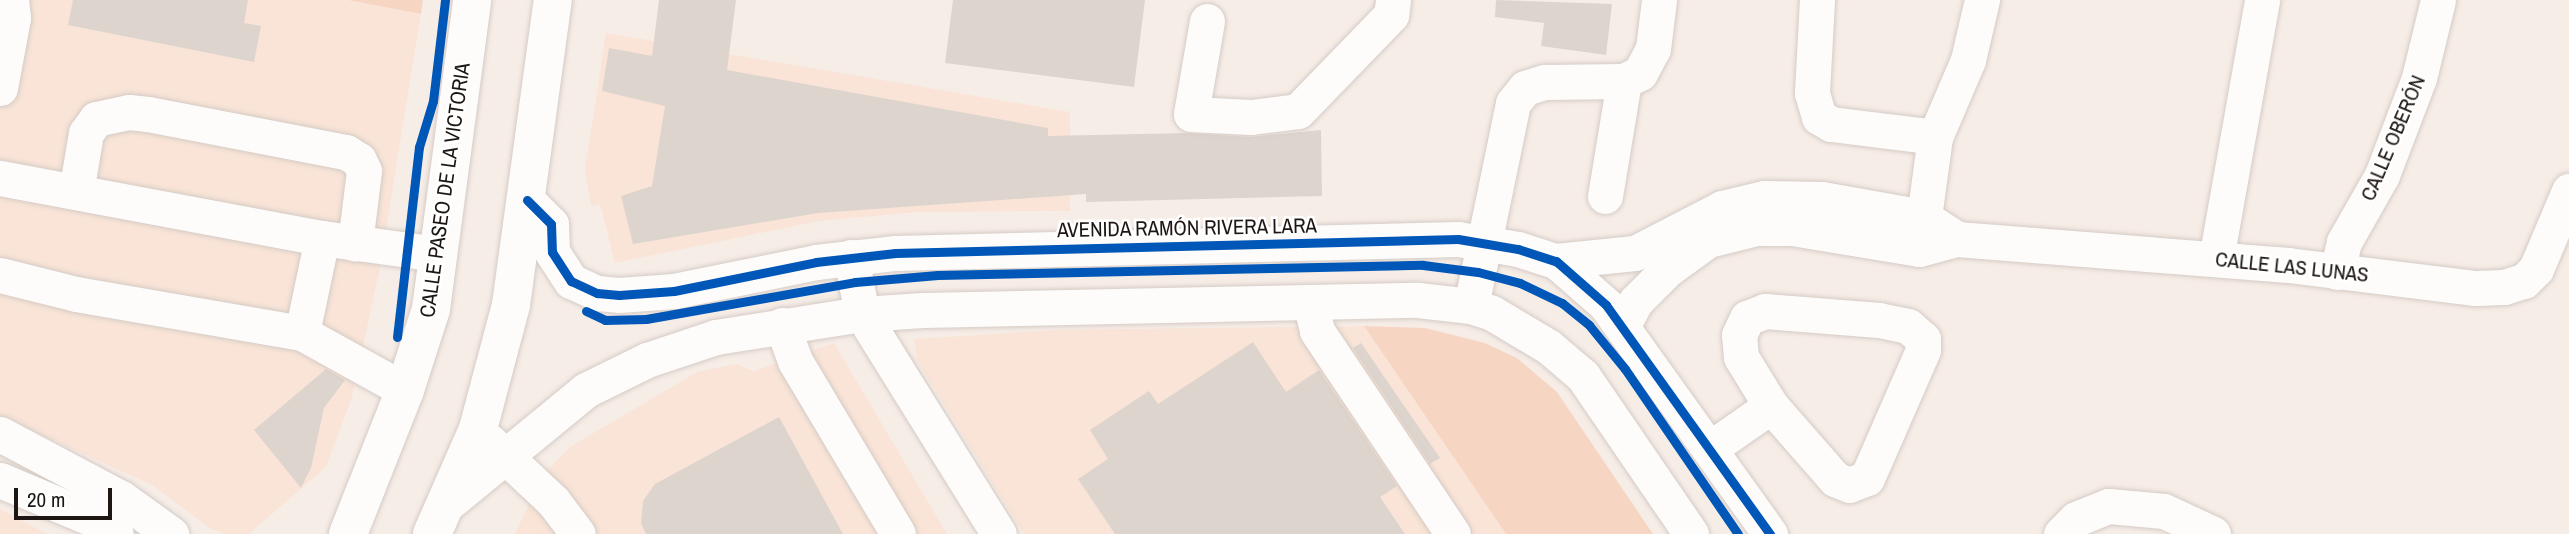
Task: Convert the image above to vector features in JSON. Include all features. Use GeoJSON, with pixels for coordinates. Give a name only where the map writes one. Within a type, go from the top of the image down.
{"type":"FeatureCollection","features":[{"type":"Feature","properties":{"kind":"main road","name":"CALLE PASEO DE LA VICTORIA"},"geometry":{"type":"LineString","coordinates":[[348,534],[405,390],[431,309],[472,0]]}},
{"type":"Feature","properties":{"kind":"main road"},"geometry":{"type":"LineString","coordinates":[[439,519],[491,443],[553,0]]}},
{"type":"Feature","properties":{"kind":"street"},"geometry":{"type":"LineString","coordinates":[[0,88],[13,18],[11,0]]}},
{"type":"Feature","properties":{"kind":"street"},"geometry":{"type":"LineString","coordinates":[[1207,22],[1191,114],[1251,117],[1286,113],[1298,111],[1391,15],[1393,0]]}},
{"type":"Feature","properties":{"kind":"street"},"geometry":{"type":"LineString","coordinates":[[1471,306],[1513,103],[1525,88],[1545,82],[1624,81],[1640,73],[1653,49],[1659,0]]}},
{"type":"Feature","properties":{"kind":"street"},"geometry":{"type":"LineString","coordinates":[[1817,0],[1812,93],[1819,117],[1831,124],[1935,137]]}},
{"type":"Feature","properties":{"kind":"street"},"geometry":{"type":"LineString","coordinates":[[1921,233],[1935,137],[1968,60],[1982,0]]}},
{"type":"Feature","properties":{"kind":"street"},"geometry":{"type":"LineString","coordinates":[[2216,259],[2262,0]]}},
{"type":"Feature","properties":{"kind":"street","name":"CALLE OBERÓN"},"geometry":{"type":"LineString","coordinates":[[2337,272],[2344,242],[2382,175],[2414,90],[2431,43],[2438,0]]}},
{"type":"Feature","properties":{"kind":"street"},"geometry":{"type":"LineString","coordinates":[[1605,196],[1624,81]]}},
{"type":"Feature","properties":{"kind":"street"},"geometry":{"type":"LineString","coordinates":[[76,192],[86,132],[96,120],[129,112],[346,152],[359,160],[364,171],[302,333]]}},
{"type":"Feature","properties":{"kind":"street"},"geometry":{"type":"LineString","coordinates":[[0,178],[339,241],[438,254]]}},
{"type":"Feature","properties":{"kind":"street","name":"CALLE LAS LUNAS"},"geometry":{"type":"LineString","coordinates":[[1623,325],[1651,283],[1708,240],[1728,232],[1792,228],[1921,233],[1957,239],[2216,259],[2476,288],[2524,281],[2545,253],[2569,191]]}},
{"type":"Feature","properties":{"kind":"street","name":"CALLE LAS LUNAS"},"geometry":{"type":"LineString","coordinates":[[1556,261],[1635,253],[1722,208],[1764,198],[1822,199],[1921,233]]}},
{"type":"Feature","properties":{"kind":"street","name":"AVENIDA RAMÓN RIVERA LARA"},"geometry":{"type":"LineString","coordinates":[[527,200],[551,224],[552,252],[559,268],[571,281],[597,293],[674,291],[851,257],[1485,242],[1556,261],[1586,284],[1623,325],[1712,447],[1770,534]]}},
{"type":"Feature","properties":{"kind":"street"},"geometry":{"type":"LineString","coordinates":[[851,257],[862,314],[999,534]]}},
{"type":"Feature","properties":{"kind":"street"},"geometry":{"type":"LineString","coordinates":[[0,275],[76,294],[302,333],[405,390]]}},
{"type":"Feature","properties":{"kind":"street"},"geometry":{"type":"LineString","coordinates":[[578,534],[553,501],[491,443],[586,390],[647,360],[716,337],[862,314],[1418,300],[1471,306],[1515,324],[1583,376],[1691,534]]}},
{"type":"Feature","properties":{"kind":"street"},"geometry":{"type":"LineString","coordinates":[[1310,302],[1317,331],[1453,534]]}},
{"type":"Feature","properties":{"kind":"street"},"geometry":{"type":"LineString","coordinates":[[1765,311],[1879,320],[1908,326],[1923,339],[1923,350],[1867,478],[1849,485],[1835,479],[1771,406],[1741,357],[1739,335],[1747,318],[1765,311]]}},
{"type":"Feature","properties":{"kind":"street"},"geometry":{"type":"LineString","coordinates":[[782,325],[795,361],[898,534]]}},
{"type":"Feature","properties":{"kind":"street"},"geometry":{"type":"LineString","coordinates":[[1712,447],[1771,406]]}},
{"type":"Feature","properties":{"kind":"street"},"geometry":{"type":"LineString","coordinates":[[0,434],[121,498],[171,534]]}},
{"type":"Feature","properties":{"kind":"street"},"geometry":{"type":"LineString","coordinates":[[0,480],[93,519],[116,534]]}},
{"type":"Feature","properties":{"kind":"street"},"geometry":{"type":"LineString","coordinates":[[2061,534],[2076,519],[2109,506],[2164,512],[2213,534]]}},
{"type":"Feature","properties":{"kind":"shaded area"},"geometry":{"type":"Polygon","coordinates":[[[0,0],[348,0],[421,14],[379,272],[352,397],[326,467],[249,534],[224,534],[210,528],[152,485],[0,416],[0,0]]]}},
{"type":"Feature","properties":{"kind":"shaded area"},"geometry":{"type":"Polygon","coordinates":[[[348,0],[423,0],[421,14],[348,0]]]}},
{"type":"Feature","properties":{"kind":"shaded area"},"geometry":{"type":"Polygon","coordinates":[[[606,33],[1070,112],[1070,211],[917,212],[819,221],[615,263],[600,204],[591,206],[585,170],[606,33]]]}},
{"type":"Feature","properties":{"kind":"shaded area"},"geometry":{"type":"Polygon","coordinates":[[[1364,326],[1506,534],[1024,534],[917,360],[914,339],[1056,330],[1364,326]]]}},
{"type":"Feature","properties":{"kind":"shaded area"},"geometry":{"type":"Polygon","coordinates":[[[1364,326],[1425,328],[1485,343],[1517,358],[1557,392],[1653,534],[1506,534],[1364,326]]]}},
{"type":"Feature","properties":{"kind":"shaded area"},"geometry":{"type":"Polygon","coordinates":[[[834,343],[947,534],[515,534],[542,476],[570,447],[697,372],[736,364],[754,371],[834,343]]]}},
{"type":"Feature","properties":{"kind":"shaded area"},"geometry":{"type":"Polygon","coordinates":[[[0,509],[47,534],[0,534],[0,509]]]}},
{"type":"Feature","properties":{"kind":"building"},"geometry":{"type":"Polygon","coordinates":[[[73,0],[248,0],[244,23],[261,26],[254,62],[68,25],[73,0]]]}},
{"type":"Feature","properties":{"kind":"building"},"geometry":{"type":"Polygon","coordinates":[[[659,0],[736,0],[727,70],[1048,128],[1048,136],[1186,133],[1250,137],[1321,130],[1322,196],[1086,202],[1086,194],[818,213],[633,244],[621,196],[652,186],[665,106],[602,91],[609,48],[652,56],[659,0]]]}},
{"type":"Feature","properties":{"kind":"building"},"geometry":{"type":"Polygon","coordinates":[[[953,0],[1145,0],[1134,87],[945,63],[953,0]]]}},
{"type":"Feature","properties":{"kind":"building"},"geometry":{"type":"Polygon","coordinates":[[[1496,0],[1612,4],[1606,55],[1541,46],[1544,23],[1495,17],[1496,0]]]}},
{"type":"Feature","properties":{"kind":"building"},"geometry":{"type":"Polygon","coordinates":[[[1253,342],[1286,392],[1319,370],[1397,486],[1380,497],[1405,534],[1115,534],[1078,479],[1108,459],[1090,430],[1149,391],[1158,404],[1253,342]]]}},
{"type":"Feature","properties":{"kind":"building"},"geometry":{"type":"Polygon","coordinates":[[[1361,343],[1440,458],[1430,464],[1353,348],[1361,343]]]}},
{"type":"Feature","properties":{"kind":"building"},"geometry":{"type":"Polygon","coordinates":[[[326,369],[345,380],[324,408],[311,468],[301,488],[254,430],[326,369]]]}},
{"type":"Feature","properties":{"kind":"building"},"geometry":{"type":"Polygon","coordinates":[[[779,417],[843,534],[646,534],[641,523],[643,501],[655,484],[779,417]]]}},
{"type":"Feature","properties":{"kind":"cycle path"},"geometry":{"type":"LineString","coordinates":[[397,337],[419,147],[433,101],[445,0]]}},
{"type":"Feature","properties":{"kind":"cycle path"},"geometry":{"type":"LineString","coordinates":[[527,200],[551,224],[552,252],[571,281],[597,293],[619,295],[674,291],[816,262],[895,253],[1458,239],[1518,249],[1556,261],[1606,305],[1770,534]]}},
{"type":"Feature","properties":{"kind":"cycle path"},"geometry":{"type":"LineString","coordinates":[[586,311],[605,320],[646,319],[855,282],[938,275],[1423,265],[1478,272],[1520,283],[1562,303],[1589,325],[1625,369],[1738,534]]}}]}
